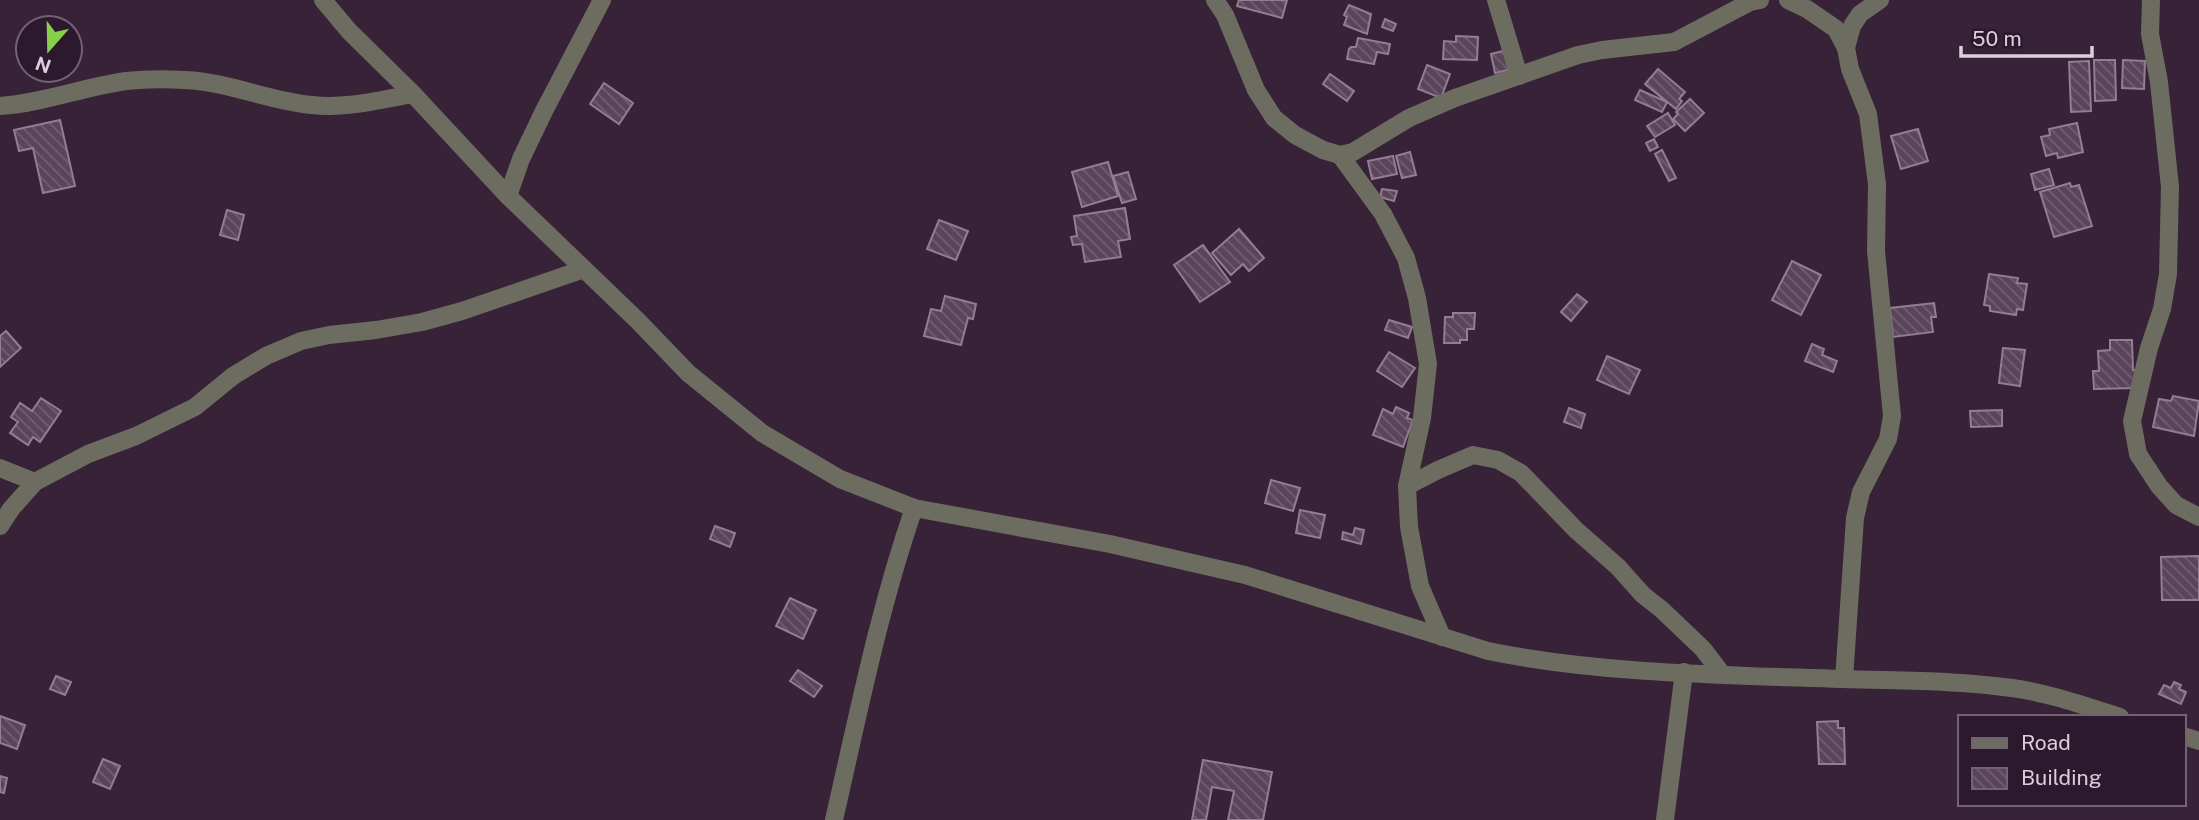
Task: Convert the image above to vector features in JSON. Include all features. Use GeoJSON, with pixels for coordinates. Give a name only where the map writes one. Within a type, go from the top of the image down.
{"type":"FeatureCollection","features":[{"type":"Feature","properties":{"kind":"street"},"geometry":{"type":"LineString","coordinates":[[323,0],[356,39],[413,94],[508,196],[688,373],[762,433],[840,479],[914,508],[1110,544],[1245,575],[1488,651],[1564,664],[1684,672],[1942,680],[2015,688],[2114,715]]}},
{"type":"Feature","properties":{"kind":"street"},"geometry":{"type":"LineString","coordinates":[[508,196],[521,159],[544,111],[602,0]]}},
{"type":"Feature","properties":{"kind":"street"},"geometry":{"type":"LineString","coordinates":[[1215,0],[1225,15],[1256,90],[1274,118],[1295,135],[1340,155],[1353,152],[1409,118],[1455,98],[1590,52],[1674,42],[1750,2],[1760,0]]}},
{"type":"Feature","properties":{"kind":"street"},"geometry":{"type":"LineString","coordinates":[[1496,0],[1519,76]]}},
{"type":"Feature","properties":{"kind":"street"},"geometry":{"type":"LineString","coordinates":[[1788,0],[1805,5],[1836,29],[1846,48]]}},
{"type":"Feature","properties":{"kind":"street"},"geometry":{"type":"LineString","coordinates":[[1844,679],[1855,519],[1861,492],[1888,439],[1892,416],[1876,251],[1877,184],[1868,114],[1850,69],[1846,48],[1847,36],[1860,14],[1880,0]]}},
{"type":"Feature","properties":{"kind":"street"},"geometry":{"type":"LineString","coordinates":[[2151,0],[2150,34],[2159,82],[2170,187],[2168,274],[2162,309],[2149,348],[2132,421],[2138,454],[2159,486],[2176,505],[2199,517]]}},
{"type":"Feature","properties":{"kind":"street"},"geometry":{"type":"LineString","coordinates":[[0,106],[23,104],[127,81],[186,80],[314,106],[353,104],[413,94]]}},
{"type":"Feature","properties":{"kind":"street"},"geometry":{"type":"LineString","coordinates":[[1340,155],[1383,214],[1406,258],[1417,298],[1428,364],[1422,418],[1408,486],[1409,527],[1420,586],[1442,637]]}},
{"type":"Feature","properties":{"kind":"street"},"geometry":{"type":"LineString","coordinates":[[0,526],[35,482],[88,454],[136,436],[195,407],[233,376],[266,356],[301,341],[422,322],[584,269]]}},
{"type":"Feature","properties":{"kind":"street"},"geometry":{"type":"LineString","coordinates":[[1408,486],[1473,455],[1498,460],[1521,473],[1576,530],[1618,567],[1643,595],[1703,649],[1722,674]]}},
{"type":"Feature","properties":{"kind":"street"},"geometry":{"type":"LineString","coordinates":[[0,468],[35,482]]}},
{"type":"Feature","properties":{"kind":"street"},"geometry":{"type":"LineString","coordinates":[[834,820],[886,600],[914,508]]}},
{"type":"Feature","properties":{"kind":"street"},"geometry":{"type":"LineString","coordinates":[[1665,820],[1684,672]]}},
{"type":"Feature","properties":{"kind":"building"},"geometry":{"type":"Polygon","coordinates":[[[1239,0],[1287,0],[1282,18],[1237,6],[1239,0]]]}},
{"type":"Feature","properties":{"kind":"building"},"geometry":{"type":"Polygon","coordinates":[[[1349,5],[1371,14],[1367,34],[1344,25],[1347,17],[1344,15],[1349,5]]]}},
{"type":"Feature","properties":{"kind":"building"},"geometry":{"type":"Polygon","coordinates":[[[1385,19],[1396,24],[1393,31],[1382,27],[1385,19]]]}},
{"type":"Feature","properties":{"kind":"building"},"geometry":{"type":"Polygon","coordinates":[[[1456,36],[1478,37],[1477,60],[1443,59],[1444,41],[1456,42],[1456,36]]]}},
{"type":"Feature","properties":{"kind":"building"},"geometry":{"type":"Polygon","coordinates":[[[1358,38],[1390,44],[1388,54],[1377,52],[1374,64],[1347,59],[1349,49],[1356,47],[1358,38]]]}},
{"type":"Feature","properties":{"kind":"building"},"geometry":{"type":"Polygon","coordinates":[[[1507,50],[1512,69],[1495,73],[1491,54],[1507,50]]]}},
{"type":"Feature","properties":{"kind":"building"},"geometry":{"type":"Polygon","coordinates":[[[2094,60],[2115,60],[2116,100],[2095,101],[2094,60]]]}},
{"type":"Feature","properties":{"kind":"building"},"geometry":{"type":"Polygon","coordinates":[[[2123,60],[2145,61],[2144,89],[2122,88],[2123,60]]]}},
{"type":"Feature","properties":{"kind":"building"},"geometry":{"type":"Polygon","coordinates":[[[2089,61],[2091,111],[2071,112],[2069,62],[2089,61]]]}},
{"type":"Feature","properties":{"kind":"building"},"geometry":{"type":"Polygon","coordinates":[[[1427,65],[1450,74],[1441,98],[1418,89],[1427,65]]]}},
{"type":"Feature","properties":{"kind":"building"},"geometry":{"type":"Polygon","coordinates":[[[1658,69],[1685,92],[1676,109],[1645,84],[1658,69]]]}},
{"type":"Feature","properties":{"kind":"building"},"geometry":{"type":"Polygon","coordinates":[[[1330,74],[1354,91],[1347,101],[1323,84],[1330,74]]]}},
{"type":"Feature","properties":{"kind":"building"},"geometry":{"type":"Polygon","coordinates":[[[604,83],[633,103],[619,124],[590,104],[604,83]]]}},
{"type":"Feature","properties":{"kind":"building"},"geometry":{"type":"Polygon","coordinates":[[[1640,90],[1667,102],[1662,112],[1635,100],[1640,90]]]}},
{"type":"Feature","properties":{"kind":"building"},"geometry":{"type":"Polygon","coordinates":[[[1690,99],[1704,113],[1685,131],[1673,119],[1678,114],[1676,112],[1690,99]]]}},
{"type":"Feature","properties":{"kind":"building"},"geometry":{"type":"Polygon","coordinates":[[[1668,113],[1675,125],[1655,137],[1647,126],[1668,113]]]}},
{"type":"Feature","properties":{"kind":"building"},"geometry":{"type":"Polygon","coordinates":[[[60,120],[75,186],[43,193],[33,148],[19,151],[14,130],[60,120]]]}},
{"type":"Feature","properties":{"kind":"building"},"geometry":{"type":"Polygon","coordinates":[[[2077,123],[2083,152],[2058,158],[2057,153],[2046,156],[2041,137],[2050,135],[2049,129],[2077,123]]]}},
{"type":"Feature","properties":{"kind":"building"},"geometry":{"type":"Polygon","coordinates":[[[1918,129],[1928,161],[1901,169],[1891,136],[1918,129]]]}},
{"type":"Feature","properties":{"kind":"building"},"geometry":{"type":"Polygon","coordinates":[[[1654,139],[1658,147],[1650,151],[1646,143],[1654,139]]]}},
{"type":"Feature","properties":{"kind":"building"},"geometry":{"type":"Polygon","coordinates":[[[1662,150],[1676,178],[1669,181],[1655,154],[1662,150]]]}},
{"type":"Feature","properties":{"kind":"building"},"geometry":{"type":"Polygon","coordinates":[[[1410,152],[1416,175],[1402,178],[1396,156],[1410,152]]]}},
{"type":"Feature","properties":{"kind":"building"},"geometry":{"type":"Polygon","coordinates":[[[1393,156],[1397,174],[1372,179],[1368,161],[1393,156]]]}},
{"type":"Feature","properties":{"kind":"building"},"geometry":{"type":"Polygon","coordinates":[[[1108,162],[1118,196],[1082,207],[1072,172],[1108,162]]]}},
{"type":"Feature","properties":{"kind":"building"},"geometry":{"type":"Polygon","coordinates":[[[2049,169],[2054,185],[2035,190],[2031,174],[2049,169]]]}},
{"type":"Feature","properties":{"kind":"building"},"geometry":{"type":"Polygon","coordinates":[[[1128,172],[1136,199],[1122,203],[1113,176],[1128,172]]]}},
{"type":"Feature","properties":{"kind":"building"},"geometry":{"type":"Polygon","coordinates":[[[2070,183],[2071,187],[2079,185],[2092,226],[2054,237],[2040,192],[2070,183]]]}},
{"type":"Feature","properties":{"kind":"building"},"geometry":{"type":"Polygon","coordinates":[[[1382,189],[1397,191],[1394,201],[1380,197],[1382,189]]]}},
{"type":"Feature","properties":{"kind":"building"},"geometry":{"type":"Polygon","coordinates":[[[1125,208],[1130,239],[1118,241],[1121,257],[1085,262],[1082,244],[1073,245],[1071,237],[1077,236],[1074,216],[1125,208]]]}},
{"type":"Feature","properties":{"kind":"building"},"geometry":{"type":"Polygon","coordinates":[[[227,210],[244,215],[238,240],[220,235],[227,210]]]}},
{"type":"Feature","properties":{"kind":"building"},"geometry":{"type":"Polygon","coordinates":[[[939,220],[968,231],[956,260],[927,249],[939,220]]]}},
{"type":"Feature","properties":{"kind":"building"},"geometry":{"type":"Polygon","coordinates":[[[1239,229],[1264,258],[1249,271],[1243,264],[1231,275],[1212,253],[1239,229]]]}},
{"type":"Feature","properties":{"kind":"building"},"geometry":{"type":"Polygon","coordinates":[[[1203,245],[1230,282],[1200,302],[1174,265],[1203,245]]]}},
{"type":"Feature","properties":{"kind":"building"},"geometry":{"type":"Polygon","coordinates":[[[1792,261],[1821,275],[1801,315],[1772,300],[1792,261]]]}},
{"type":"Feature","properties":{"kind":"building"},"geometry":{"type":"Polygon","coordinates":[[[1989,274],[2018,278],[2017,283],[2027,284],[2023,310],[2017,309],[2016,315],[1990,311],[1990,306],[1984,305],[1989,274]]]}},
{"type":"Feature","properties":{"kind":"building"},"geometry":{"type":"Polygon","coordinates":[[[1577,294],[1587,302],[1571,321],[1561,312],[1577,294]]]}},
{"type":"Feature","properties":{"kind":"building"},"geometry":{"type":"Polygon","coordinates":[[[945,296],[976,304],[973,319],[968,318],[961,345],[924,336],[931,309],[941,311],[945,296]]]}},
{"type":"Feature","properties":{"kind":"building"},"geometry":{"type":"Polygon","coordinates":[[[1934,303],[1936,317],[1931,317],[1933,332],[1893,337],[1890,308],[1934,303]]]}},
{"type":"Feature","properties":{"kind":"building"},"geometry":{"type":"Polygon","coordinates":[[[1453,313],[1475,313],[1474,329],[1467,329],[1467,340],[1444,343],[1445,317],[1453,317],[1453,313]]]}},
{"type":"Feature","properties":{"kind":"building"},"geometry":{"type":"Polygon","coordinates":[[[1389,320],[1412,327],[1408,338],[1385,330],[1389,320]]]}},
{"type":"Feature","properties":{"kind":"building"},"geometry":{"type":"Polygon","coordinates":[[[6,331],[21,348],[0,367],[0,336],[6,331]]]}},
{"type":"Feature","properties":{"kind":"building"},"geometry":{"type":"Polygon","coordinates":[[[2110,340],[2132,340],[2136,388],[2094,389],[2093,371],[2099,371],[2098,351],[2110,350],[2110,340]]]}},
{"type":"Feature","properties":{"kind":"building"},"geometry":{"type":"Polygon","coordinates":[[[1812,344],[1824,349],[1822,355],[1837,361],[1833,372],[1805,361],[1812,344]]]}},
{"type":"Feature","properties":{"kind":"building"},"geometry":{"type":"Polygon","coordinates":[[[2003,348],[2025,350],[2020,386],[1999,383],[2003,348]]]}},
{"type":"Feature","properties":{"kind":"building"},"geometry":{"type":"Polygon","coordinates":[[[1389,352],[1415,368],[1402,387],[1377,371],[1389,352]]]}},
{"type":"Feature","properties":{"kind":"building"},"geometry":{"type":"Polygon","coordinates":[[[1607,356],[1640,370],[1629,394],[1597,380],[1607,356]]]}},
{"type":"Feature","properties":{"kind":"building"},"geometry":{"type":"Polygon","coordinates":[[[2173,396],[2199,401],[2194,436],[2153,427],[2159,399],[2171,401],[2173,396]]]}},
{"type":"Feature","properties":{"kind":"building"},"geometry":{"type":"Polygon","coordinates":[[[41,398],[61,411],[40,442],[33,437],[28,445],[10,433],[18,422],[11,417],[20,403],[32,411],[41,398]]]}},
{"type":"Feature","properties":{"kind":"building"},"geometry":{"type":"Polygon","coordinates":[[[1396,407],[1409,413],[1407,418],[1413,420],[1403,447],[1373,435],[1383,409],[1393,414],[1396,407]]]}},
{"type":"Feature","properties":{"kind":"building"},"geometry":{"type":"Polygon","coordinates":[[[1569,408],[1585,414],[1581,428],[1564,422],[1569,408]]]}},
{"type":"Feature","properties":{"kind":"building"},"geometry":{"type":"Polygon","coordinates":[[[2002,410],[2002,426],[1971,427],[1970,411],[2002,410]]]}},
{"type":"Feature","properties":{"kind":"building"},"geometry":{"type":"Polygon","coordinates":[[[1271,480],[1300,488],[1293,511],[1265,503],[1271,480]]]}},
{"type":"Feature","properties":{"kind":"building"},"geometry":{"type":"Polygon","coordinates":[[[1300,510],[1325,515],[1320,538],[1296,533],[1300,510]]]}},
{"type":"Feature","properties":{"kind":"building"},"geometry":{"type":"Polygon","coordinates":[[[715,526],[735,533],[730,547],[710,539],[715,526]]]}},
{"type":"Feature","properties":{"kind":"building"},"geometry":{"type":"Polygon","coordinates":[[[1355,528],[1364,530],[1361,544],[1342,539],[1343,532],[1353,535],[1355,528]]]}},
{"type":"Feature","properties":{"kind":"building"},"geometry":{"type":"Polygon","coordinates":[[[2199,556],[2199,600],[2162,600],[2161,557],[2199,556]]]}},
{"type":"Feature","properties":{"kind":"building"},"geometry":{"type":"Polygon","coordinates":[[[790,598],[816,610],[803,639],[776,626],[790,598]]]}},
{"type":"Feature","properties":{"kind":"building"},"geometry":{"type":"Polygon","coordinates":[[[798,670],[822,686],[814,697],[790,681],[798,670]]]}},
{"type":"Feature","properties":{"kind":"building"},"geometry":{"type":"Polygon","coordinates":[[[56,676],[71,682],[65,695],[50,689],[56,676]]]}},
{"type":"Feature","properties":{"kind":"building"},"geometry":{"type":"Polygon","coordinates":[[[2174,682],[2181,685],[2179,689],[2186,692],[2181,704],[2159,694],[2164,685],[2171,688],[2174,682]]]}},
{"type":"Feature","properties":{"kind":"building"},"geometry":{"type":"Polygon","coordinates":[[[0,716],[25,725],[17,749],[0,743],[0,716]]]}},
{"type":"Feature","properties":{"kind":"building"},"geometry":{"type":"Polygon","coordinates":[[[1838,721],[1838,728],[1844,728],[1845,764],[1819,764],[1817,722],[1838,721]]]}},
{"type":"Feature","properties":{"kind":"building"},"geometry":{"type":"Polygon","coordinates":[[[103,759],[120,766],[110,789],[93,782],[103,759]]]}},
{"type":"Feature","properties":{"kind":"building"},"geometry":{"type":"Polygon","coordinates":[[[1203,760],[1272,772],[1263,820],[1228,820],[1234,791],[1212,787],[1206,820],[1192,820],[1203,760]]]}},
{"type":"Feature","properties":{"kind":"building"},"geometry":{"type":"Polygon","coordinates":[[[0,776],[7,778],[4,793],[0,792],[0,776]]]}}]}
